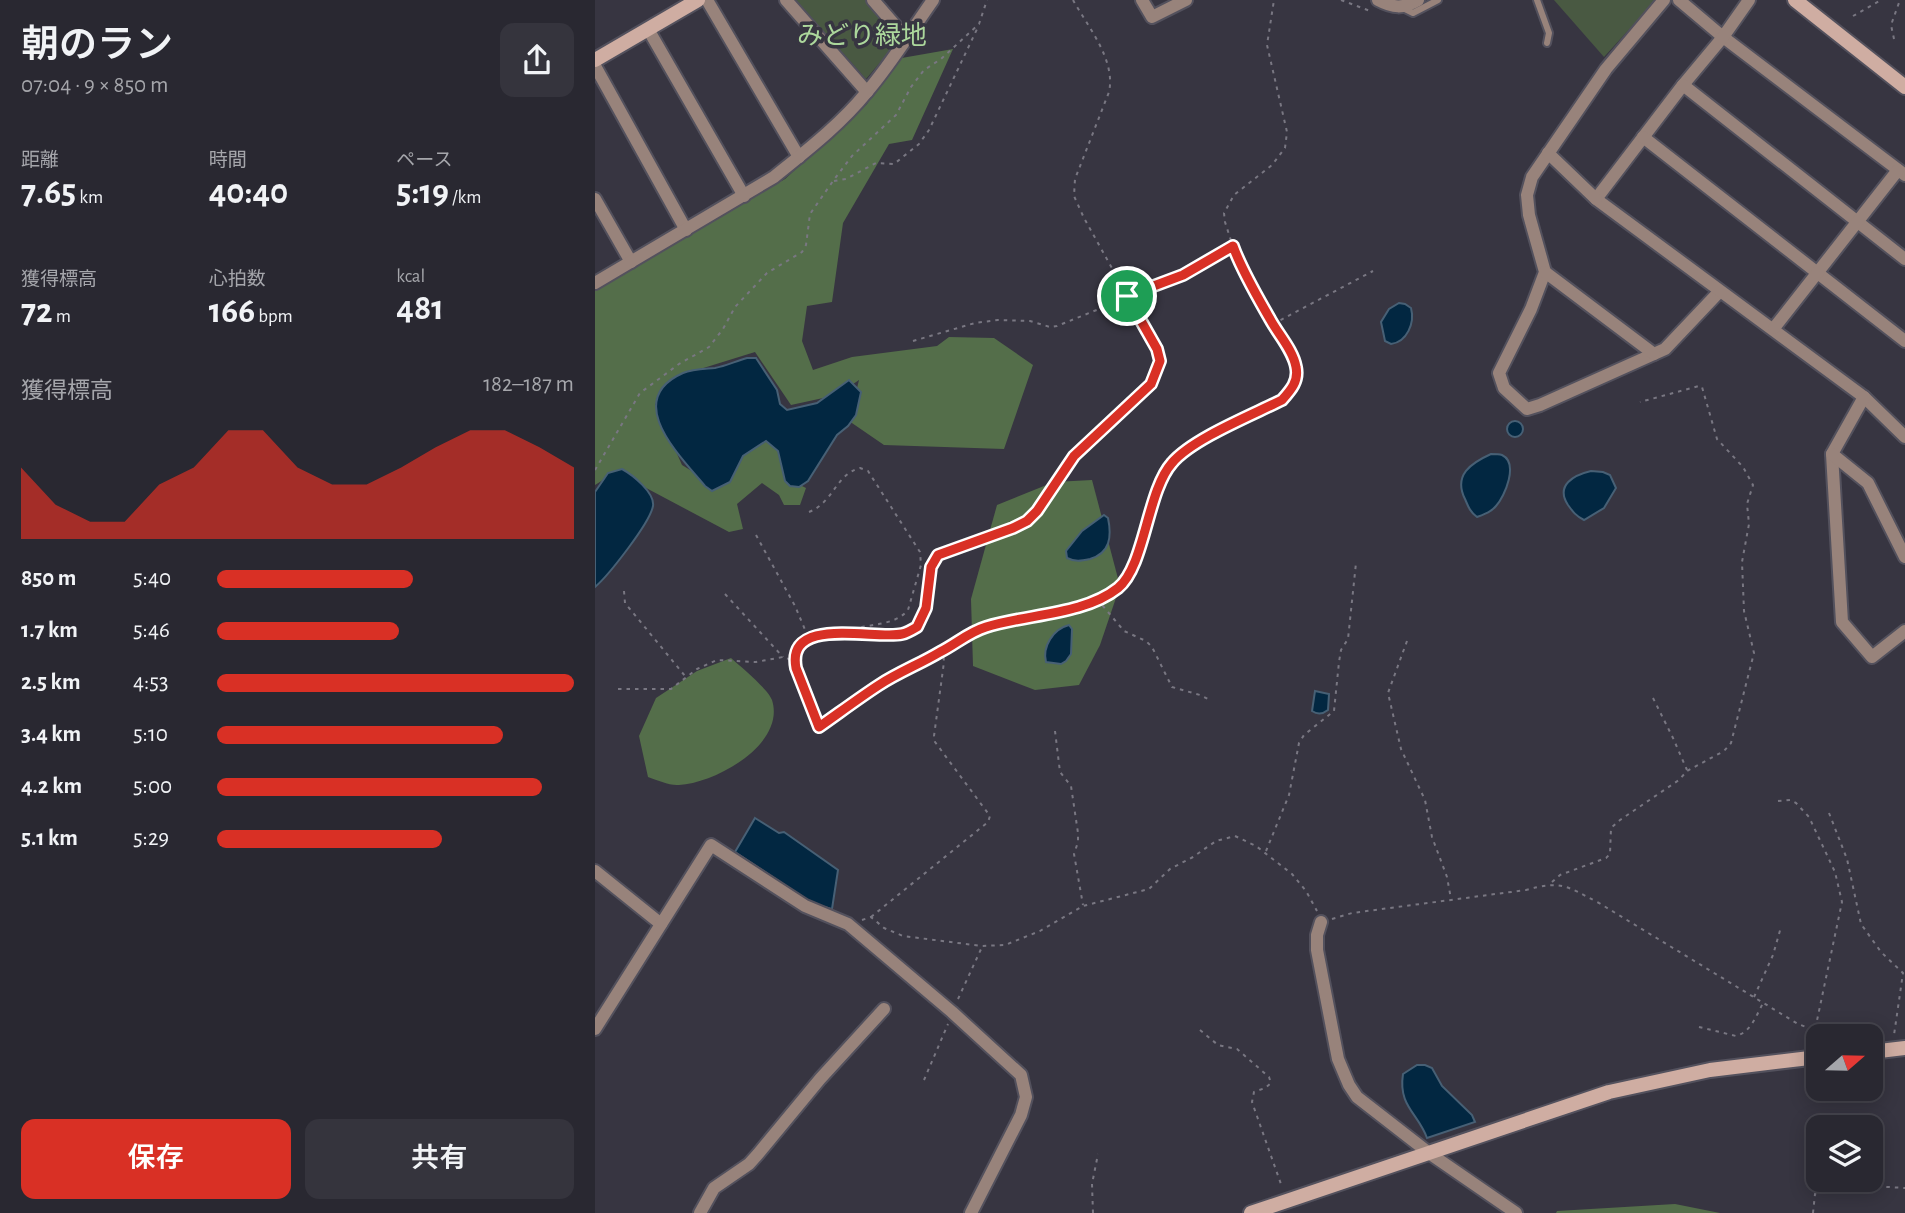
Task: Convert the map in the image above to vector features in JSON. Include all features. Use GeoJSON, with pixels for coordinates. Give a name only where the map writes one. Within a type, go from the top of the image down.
{"type":"FeatureCollection","features":[{"type":"Feature","properties":{"kind":"street"},"geometry":{"type":"LineString","coordinates":[[595,60],[698,0]]}},
{"type":"Feature","properties":{"kind":"street"},"geometry":{"type":"LineString","coordinates":[[707,0],[799,157]]}},
{"type":"Feature","properties":{"kind":"street"},"geometry":{"type":"LineString","coordinates":[[786,0],[867,92]]}},
{"type":"Feature","properties":{"kind":"street"},"geometry":{"type":"LineString","coordinates":[[873,0],[906,38]]}},
{"type":"Feature","properties":{"kind":"street"},"geometry":{"type":"LineString","coordinates":[[595,283],[744,196],[799,157],[843,118],[867,92],[933,0]]}},
{"type":"Feature","properties":{"kind":"street"},"geometry":{"type":"LineString","coordinates":[[1142,0],[1152,17],[1186,0]]}},
{"type":"Feature","properties":{"kind":"street"},"geometry":{"type":"LineString","coordinates":[[1378,0],[1403,8],[1418,0]]}},
{"type":"Feature","properties":{"kind":"street"},"geometry":{"type":"LineString","coordinates":[[1664,0],[1605,69],[1532,177],[1527,195],[1529,215],[1545,272],[1531,309],[1499,373],[1504,388],[1527,409],[1540,405],[1665,349],[1719,292]]}},
{"type":"Feature","properties":{"kind":"street"},"geometry":{"type":"LineString","coordinates":[[1679,0],[1723,37],[1902,173],[1774,328]]}},
{"type":"Feature","properties":{"kind":"street"},"geometry":{"type":"LineString","coordinates":[[1596,199],[1749,0]]}},
{"type":"Feature","properties":{"kind":"street"},"geometry":{"type":"LineString","coordinates":[[1795,0],[1905,87]]}},
{"type":"Feature","properties":{"kind":"street"},"geometry":{"type":"LineString","coordinates":[[647,29],[744,196]]}},
{"type":"Feature","properties":{"kind":"street"},"geometry":{"type":"LineString","coordinates":[[595,66],[686,230]]}},
{"type":"Feature","properties":{"kind":"street"},"geometry":{"type":"LineString","coordinates":[[1683,85],[1905,259]]}},
{"type":"Feature","properties":{"kind":"street"},"geometry":{"type":"LineString","coordinates":[[1643,137],[1905,341]]}},
{"type":"Feature","properties":{"kind":"street"},"geometry":{"type":"LineString","coordinates":[[1548,153],[1596,199],[1864,397],[1905,438]]}},
{"type":"Feature","properties":{"kind":"street"},"geometry":{"type":"LineString","coordinates":[[595,199],[631,262]]}},
{"type":"Feature","properties":{"kind":"street"},"geometry":{"type":"LineString","coordinates":[[1545,272],[1654,354]]}},
{"type":"Feature","properties":{"kind":"street"},"geometry":{"type":"LineString","coordinates":[[1864,397],[1832,454],[1842,622],[1872,657],[1905,631]]}},
{"type":"Feature","properties":{"kind":"street"},"geometry":{"type":"LineString","coordinates":[[1832,454],[1868,484],[1905,557]]}},
{"type":"Feature","properties":{"kind":"street"},"geometry":{"type":"LineString","coordinates":[[595,1028],[711,845],[804,906],[848,924],[1021,1075],[1026,1097],[1021,1115],[971,1213]]}},
{"type":"Feature","properties":{"kind":"street"},"geometry":{"type":"LineString","coordinates":[[595,871],[661,924]]}},
{"type":"Feature","properties":{"kind":"street"},"geometry":{"type":"LineString","coordinates":[[1321,922],[1317,935],[1317,950],[1342,1071],[1357,1097],[1429,1153],[1515,1213]]}},
{"type":"Feature","properties":{"kind":"street"},"geometry":{"type":"LineString","coordinates":[[700,1213],[714,1188],[749,1164],[820,1079],[884,1009]]}},
{"type":"Feature","properties":{"kind":"street"},"geometry":{"type":"LineString","coordinates":[[1883,1051],[1905,1048]]}},
{"type":"Feature","properties":{"kind":"street"},"geometry":{"type":"LineString","coordinates":[[1251,1213],[1597,1096],[1710,1070],[1806,1059]]}},
{"type":"Feature","properties":{"kind":"lane"},"geometry":{"type":"LineString","coordinates":[[1403,8],[1413,13],[1438,0]]}},
{"type":"Feature","properties":{"kind":"lane"},"geometry":{"type":"LineString","coordinates":[[1537,0],[1549,33],[1547,43]]}},
{"type":"Feature","properties":{"kind":"path"},"geometry":{"type":"LineString","coordinates":[[832,181],[846,179],[876,163],[894,164],[919,144],[929,130],[979,24],[986,0]]}},
{"type":"Feature","properties":{"kind":"path"},"geometry":{"type":"LineString","coordinates":[[1073,0],[1105,57],[1112,80],[1077,169],[1075,196],[1084,218],[1157,349],[1160,361],[1151,384],[1074,456],[1037,511],[1027,521],[938,555],[931,567],[926,608],[917,627],[900,635],[825,634],[809,639],[800,646],[795,661],[819,727],[880,684],[986,626],[1075,607],[1116,589],[1130,574],[1158,490],[1172,463],[1193,445],[1282,400],[1291,391],[1295,384],[1296,367],[1233,246],[1224,214],[1230,200],[1272,165],[1285,148],[1287,132],[1266,45],[1273,0]]}},
{"type":"Feature","properties":{"kind":"path"},"geometry":{"type":"LineString","coordinates":[[1853,16],[1881,0]]}},
{"type":"Feature","properties":{"kind":"path"},"geometry":{"type":"LineString","coordinates":[[1894,39],[1891,25],[1900,0]]}},
{"type":"Feature","properties":{"kind":"path"},"geometry":{"type":"LineString","coordinates":[[595,470],[641,393],[679,364],[709,347],[723,329],[734,307],[767,273],[801,252],[806,245],[810,214],[832,181],[852,156],[896,115],[911,87],[924,71],[979,24]]}},
{"type":"Feature","properties":{"kind":"path"},"geometry":{"type":"LineString","coordinates":[[913,341],[975,323],[998,320],[1030,321],[1050,327],[1057,326],[1183,275],[1233,246]]}},
{"type":"Feature","properties":{"kind":"path"},"geometry":{"type":"LineString","coordinates":[[1273,324],[1373,271]]}},
{"type":"Feature","properties":{"kind":"path"},"geometry":{"type":"LineString","coordinates":[[871,917],[884,928],[903,936],[982,946],[1005,945],[1040,931],[1083,906],[1149,889],[1170,869],[1229,836],[1243,838],[1291,874],[1305,891],[1321,922],[1352,913],[1526,890],[1551,883],[1560,875],[1606,858],[1610,854],[1611,828],[1679,780],[1687,771],[1724,751],[1731,743],[1754,653],[1744,611],[1742,562],[1749,524],[1747,504],[1753,485],[1742,467],[1717,439],[1702,387],[1640,402]]}},
{"type":"Feature","properties":{"kind":"path"},"geometry":{"type":"LineString","coordinates":[[809,513],[828,500],[842,478],[851,470],[860,468],[867,471],[920,552],[921,565],[908,610],[893,621],[853,628],[845,633]]}},
{"type":"Feature","properties":{"kind":"path"},"geometry":{"type":"LineString","coordinates":[[756,535],[795,606],[809,639]]}},
{"type":"Feature","properties":{"kind":"path"},"geometry":{"type":"LineString","coordinates":[[1265,852],[1289,795],[1299,743],[1304,735],[1334,711],[1339,662],[1349,639],[1356,562]]}},
{"type":"Feature","properties":{"kind":"path"},"geometry":{"type":"LineString","coordinates":[[624,591],[625,603],[687,678]]}},
{"type":"Feature","properties":{"kind":"path"},"geometry":{"type":"LineString","coordinates":[[725,594],[783,657]]}},
{"type":"Feature","properties":{"kind":"path"},"geometry":{"type":"LineString","coordinates":[[1097,599],[1124,631],[1146,641],[1152,647],[1172,687],[1210,700]]}},
{"type":"Feature","properties":{"kind":"path"},"geometry":{"type":"LineString","coordinates":[[1407,641],[1388,693],[1401,749],[1425,800],[1431,837],[1447,877],[1451,901]]}},
{"type":"Feature","properties":{"kind":"path"},"geometry":{"type":"LineString","coordinates":[[848,924],[871,917],[988,822],[990,816],[935,742],[943,651]]}},
{"type":"Feature","properties":{"kind":"path"},"geometry":{"type":"LineString","coordinates":[[618,689],[671,689],[709,662],[717,660],[756,662],[783,657],[795,661]]}},
{"type":"Feature","properties":{"kind":"path"},"geometry":{"type":"LineString","coordinates":[[1653,698],[1687,771]]}},
{"type":"Feature","properties":{"kind":"path"},"geometry":{"type":"LineString","coordinates":[[1055,731],[1060,772],[1071,786],[1078,833],[1074,854],[1083,906]]}},
{"type":"Feature","properties":{"kind":"path"},"geometry":{"type":"LineString","coordinates":[[1778,800],[1796,803],[1809,817],[1835,872],[1842,902],[1816,1024]]}},
{"type":"Feature","properties":{"kind":"path"},"geometry":{"type":"LineString","coordinates":[[1829,813],[1847,859],[1861,924],[1881,952],[1903,973],[1893,1036]]}},
{"type":"Feature","properties":{"kind":"path"},"geometry":{"type":"LineString","coordinates":[[1551,883],[1599,902],[1806,1027]]}},
{"type":"Feature","properties":{"kind":"path"},"geometry":{"type":"LineString","coordinates":[[1753,997],[1773,954],[1781,927]]}},
{"type":"Feature","properties":{"kind":"path"},"geometry":{"type":"LineString","coordinates":[[1699,1027],[1742,1035],[1763,1003]]}},
{"type":"Feature","properties":{"kind":"path"},"geometry":{"type":"LineString","coordinates":[[1199,1030],[1218,1045],[1237,1049],[1269,1077],[1271,1083],[1254,1092],[1252,1102],[1288,1200]]}},
{"type":"Feature","properties":{"kind":"path"},"geometry":{"type":"LineString","coordinates":[[1093,1213],[1092,1184],[1098,1154]]}},
{"type":"Feature","properties":{"kind":"path"},"geometry":{"type":"LineString","coordinates":[[1813,1213],[1815,1194],[1825,1186],[1855,1184],[1905,1187]]}},
{"type":"Feature","properties":{"kind":"green space","name":"みどり緑地"},"geometry":{"type":"Polygon","coordinates":[[[796,0],[866,0],[900,39],[866,79],[796,0]]]}},
{"type":"Feature","properties":{"kind":"green space"},"geometry":{"type":"Polygon","coordinates":[[[1554,0],[1656,0],[1604,57],[1554,0]]]}},
{"type":"Feature","properties":{"kind":"green space"},"geometry":{"type":"Polygon","coordinates":[[[953,49],[912,140],[889,144],[843,223],[832,302],[807,306],[802,341],[813,370],[852,357],[937,346],[949,337],[994,338],[1033,365],[1004,449],[884,445],[849,421],[859,380],[837,395],[791,405],[755,352],[697,370],[655,404],[682,465],[719,488],[741,454],[768,438],[785,456],[790,480],[806,488],[800,505],[784,505],[779,495],[762,483],[737,504],[743,529],[729,532],[616,472],[595,485],[595,289],[785,179],[867,104],[896,59],[953,49]]]}},
{"type":"Feature","properties":{"kind":"green space"},"geometry":{"type":"Polygon","coordinates":[[[1092,480],[1120,586],[1100,645],[1079,685],[1035,690],[973,666],[971,599],[997,505],[1054,482],[1092,480]]]}},
{"type":"Feature","properties":{"kind":"green space"},"geometry":{"type":"Polygon","coordinates":[[[731,658],[760,684],[772,700],[774,716],[769,732],[745,758],[711,777],[694,783],[675,785],[648,777],[639,736],[656,698],[697,671],[731,658]]]}},
{"type":"Feature","properties":{"kind":"green space"},"geometry":{"type":"Polygon","coordinates":[[[1675,1204],[1720,1213],[1556,1213],[1557,1211],[1675,1204]]]}},
{"type":"Feature","properties":{"kind":"water"},"geometry":{"type":"Polygon","coordinates":[[[1399,303],[1411,308],[1412,320],[1405,336],[1391,344],[1385,341],[1381,322],[1389,309],[1399,303]]]}},
{"type":"Feature","properties":{"kind":"water"},"geometry":{"type":"Polygon","coordinates":[[[747,358],[756,358],[777,390],[780,404],[787,410],[817,403],[849,380],[861,392],[856,415],[837,435],[808,481],[799,487],[790,486],[785,481],[778,451],[766,441],[743,456],[730,482],[712,491],[682,459],[662,428],[657,413],[657,398],[665,384],[683,373],[719,367],[747,358]]]}},
{"type":"Feature","properties":{"kind":"water"},"geometry":{"type":"Polygon","coordinates":[[[1512,421],[1518,421],[1523,429],[1521,435],[1512,437],[1507,432],[1507,426],[1512,421]]]}},
{"type":"Feature","properties":{"kind":"water"},"geometry":{"type":"Polygon","coordinates":[[[1491,454],[1502,455],[1507,459],[1510,465],[1509,480],[1496,506],[1477,517],[1468,506],[1461,483],[1471,466],[1491,454]]]}},
{"type":"Feature","properties":{"kind":"water"},"geometry":{"type":"Polygon","coordinates":[[[622,469],[647,490],[653,506],[637,536],[595,587],[595,492],[608,473],[622,469]]]}},
{"type":"Feature","properties":{"kind":"water"},"geometry":{"type":"Polygon","coordinates":[[[1591,471],[1610,475],[1616,488],[1604,508],[1584,520],[1568,505],[1564,492],[1573,478],[1591,471]]]}},
{"type":"Feature","properties":{"kind":"water"},"geometry":{"type":"Polygon","coordinates":[[[1104,515],[1108,518],[1110,532],[1102,553],[1084,560],[1067,558],[1066,551],[1082,531],[1104,515]]]}},
{"type":"Feature","properties":{"kind":"water"},"geometry":{"type":"Polygon","coordinates":[[[1069,625],[1072,629],[1071,654],[1061,664],[1046,662],[1050,639],[1058,630],[1069,625]]]}},
{"type":"Feature","properties":{"kind":"water"},"geometry":{"type":"Polygon","coordinates":[[[1315,691],[1329,694],[1328,710],[1318,713],[1312,711],[1315,691]]]}},
{"type":"Feature","properties":{"kind":"water"},"geometry":{"type":"Polygon","coordinates":[[[755,818],[779,833],[784,832],[838,870],[832,909],[813,904],[735,852],[755,818]]]}},
{"type":"Feature","properties":{"kind":"water"},"geometry":{"type":"Polygon","coordinates":[[[1417,1065],[1432,1068],[1442,1086],[1472,1115],[1475,1122],[1427,1138],[1403,1094],[1403,1074],[1417,1065]]]}},
{"type":"Feature","properties":{"kind":"route"},"geometry":{"type":"LineString","coordinates":[[1233,246],[1271,321],[1293,356],[1296,367],[1295,384],[1282,400],[1193,445],[1172,463],[1158,490],[1130,574],[1116,589],[1075,607],[986,626],[880,684],[819,727],[796,668],[795,661],[800,646],[809,639],[825,634],[900,635],[917,627],[926,608],[931,567],[938,555],[1027,521],[1037,511],[1074,456],[1151,384],[1159,368],[1157,349],[1127,296],[1183,275],[1233,246]]}}]}
